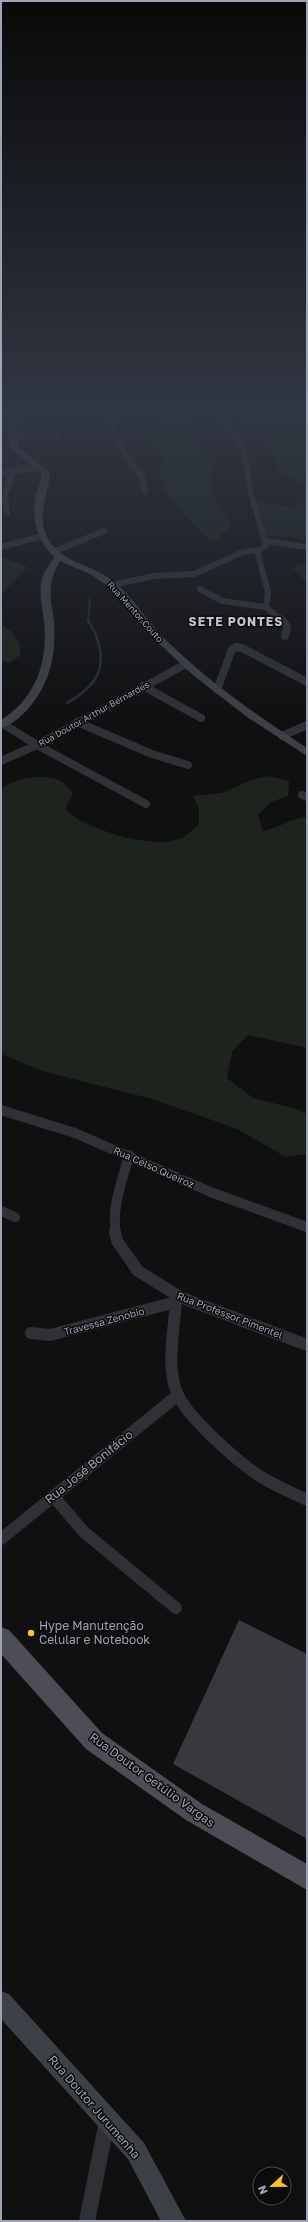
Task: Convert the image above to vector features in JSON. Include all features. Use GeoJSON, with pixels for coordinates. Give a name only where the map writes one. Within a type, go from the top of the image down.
{"type":"FeatureCollection","features":[{"type":"Feature","properties":{"kind":"main road","name":"Rua Doutor Getúlio Vargas"},"geometry":{"type":"LineString","coordinates":[[1,1638],[94,1741],[194,1812],[307,1878]]}},
{"type":"Feature","properties":{"kind":"street","name":"Rua Mentor Couto"},"geometry":{"type":"LineString","coordinates":[[39,511],[42,536],[56,555],[82,569],[100,575],[112,585],[162,642],[186,664],[217,690],[307,753]]}},
{"type":"Feature","properties":{"kind":"street"},"geometry":{"type":"LineString","coordinates":[[112,585],[154,576],[194,574],[222,564],[243,552],[265,548],[266,541],[257,511]]}},
{"type":"Feature","properties":{"kind":"street"},"geometry":{"type":"LineString","coordinates":[[104,531],[56,555],[46,580],[45,591],[50,638],[50,658],[44,679],[28,706],[2,725],[146,804]]}},
{"type":"Feature","properties":{"kind":"street"},"geometry":{"type":"LineString","coordinates":[[1,547],[42,536]]}},
{"type":"Feature","properties":{"kind":"street"},"geometry":{"type":"LineString","coordinates":[[266,541],[307,547]]}},
{"type":"Feature","properties":{"kind":"street"},"geometry":{"type":"LineString","coordinates":[[259,550],[258,554],[268,592],[266,607]]}},
{"type":"Feature","properties":{"kind":"street"},"geometry":{"type":"LineString","coordinates":[[50,572],[63,569],[82,569]]}},
{"type":"Feature","properties":{"kind":"street"},"geometry":{"type":"LineString","coordinates":[[200,589],[222,601],[266,607],[287,624],[288,628],[284,636]]}},
{"type":"Feature","properties":{"kind":"street"},"geometry":{"type":"LineString","coordinates":[[217,690],[232,649],[236,647],[242,648],[307,682]]}},
{"type":"Feature","properties":{"kind":"street","name":"Rua Doutor Arthur Bernardes"},"geometry":{"type":"LineString","coordinates":[[1,761],[37,745],[143,686],[186,664]]}},
{"type":"Feature","properties":{"kind":"street"},"geometry":{"type":"LineString","coordinates":[[143,686],[201,718]]}},
{"type":"Feature","properties":{"kind":"street"},"geometry":{"type":"LineString","coordinates":[[77,722],[152,754],[188,765]]}},
{"type":"Feature","properties":{"kind":"street"},"geometry":{"type":"LineString","coordinates":[[282,736],[307,725]]}},
{"type":"Feature","properties":{"kind":"street","name":"Rua Celso Queiroz"},"geometry":{"type":"LineString","coordinates":[[1,1110],[75,1133],[214,1193],[307,1226]]}},
{"type":"Feature","properties":{"kind":"street","name":"Rua Professor Pimentel"},"geometry":{"type":"LineString","coordinates":[[129,1156],[116,1206],[114,1224],[117,1241],[138,1271],[178,1300],[307,1345]]}},
{"type":"Feature","properties":{"kind":"street"},"geometry":{"type":"LineString","coordinates":[[1,1211],[15,1217]]}},
{"type":"Feature","properties":{"kind":"street"},"geometry":{"type":"LineString","coordinates":[[178,1300],[172,1350],[174,1380],[178,1395],[198,1419],[236,1457],[258,1475],[307,1500]]}},
{"type":"Feature","properties":{"kind":"street","name":"Travessa Zenobio"},"geometry":{"type":"LineString","coordinates":[[31,1333],[50,1335],[59,1333],[178,1300]]}},
{"type":"Feature","properties":{"kind":"street","name":"Rua José Bonifácio"},"geometry":{"type":"LineString","coordinates":[[1,1539],[178,1395]]}},
{"type":"Feature","properties":{"kind":"street"},"geometry":{"type":"LineString","coordinates":[[53,1496],[84,1532],[176,1608]]}},
{"type":"Feature","properties":{"kind":"street","name":"Rua Doutor Jurumenha"},"geometry":{"type":"LineString","coordinates":[[1,2002],[136,2151],[174,2221]]}},
{"type":"Feature","properties":{"kind":"street"},"geometry":{"type":"LineString","coordinates":[[87,2221],[108,2120]]}},
{"type":"Feature","properties":{"kind":"shaded area"},"geometry":{"type":"Polygon","coordinates":[[[181,511],[223,511],[230,521],[228,532],[220,534],[218,539],[213,541],[207,538],[181,511]]]}},
{"type":"Feature","properties":{"kind":"shaded area"},"geometry":{"type":"Polygon","coordinates":[[[260,511],[307,511],[307,542],[290,536],[264,536],[260,511]]]}},
{"type":"Feature","properties":{"kind":"shaded area"},"geometry":{"type":"Polygon","coordinates":[[[1,557],[26,566],[26,569],[1,594],[1,557]]]}},
{"type":"Feature","properties":{"kind":"shaded area"},"geometry":{"type":"Polygon","coordinates":[[[299,564],[307,564],[307,583],[293,568],[299,564]]]}},
{"type":"Feature","properties":{"kind":"shaded area"},"geometry":{"type":"Polygon","coordinates":[[[1,625],[16,637],[20,646],[20,655],[10,663],[1,660],[1,625]]]}},
{"type":"Feature","properties":{"kind":"shaded area"},"geometry":{"type":"Polygon","coordinates":[[[269,776],[289,781],[288,796],[271,802],[258,815],[263,831],[296,819],[307,817],[307,1048],[248,1035],[232,1052],[227,1078],[253,1098],[297,1109],[307,1114],[307,1154],[286,1157],[237,1129],[152,1099],[42,1071],[1,1054],[1,789],[21,779],[44,777],[59,780],[73,793],[65,809],[87,824],[119,836],[136,840],[167,842],[182,838],[199,825],[199,809],[193,796],[222,793],[251,780],[269,776]]]}},
{"type":"Feature","properties":{"kind":"building"},"geometry":{"type":"Polygon","coordinates":[[[239,1620],[307,1654],[307,1839],[173,1764],[239,1620]]]}},
{"type":"Feature","properties":{"kind":"waterway"},"geometry":{"type":"LineString","coordinates":[[88,619],[90,599]]}},
{"type":"Feature","properties":{"kind":"waterway"},"geometry":{"type":"LineString","coordinates":[[67,703],[86,690],[98,674],[101,656],[95,633],[88,619]]}},
{"type":"Feature","properties":{"kind":"place","name":"Hype Manutenção Celular e Notebook"},"geometry":{"type":"Point","coordinates":[31,1633]}},
{"type":"Feature","properties":{"kind":"district","name":"SETE PONTES"},"geometry":{"type":"Point","coordinates":[236,622]}}]}
